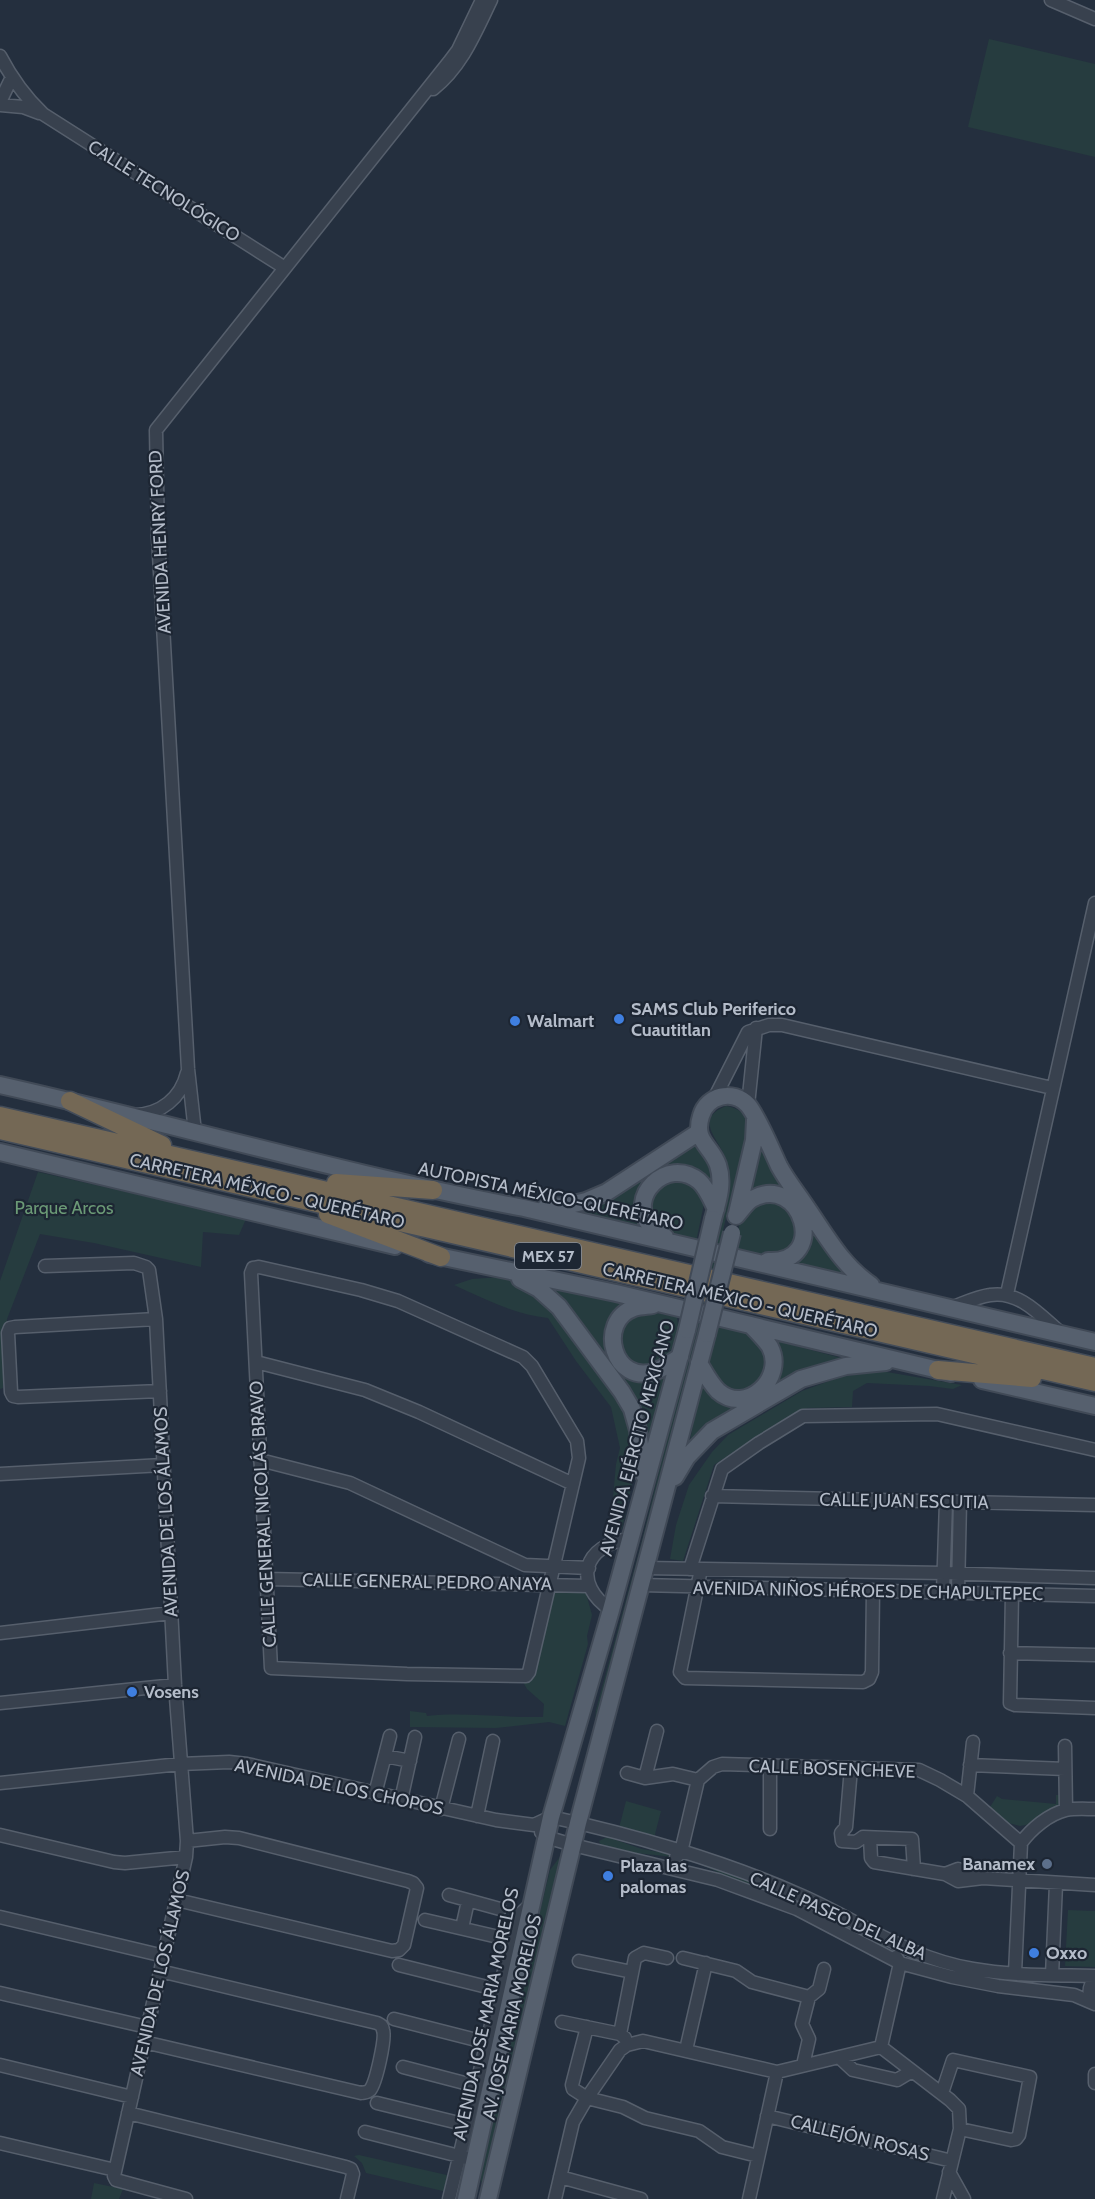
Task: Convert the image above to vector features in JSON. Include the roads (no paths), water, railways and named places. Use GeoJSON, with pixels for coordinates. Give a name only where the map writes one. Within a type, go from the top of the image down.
{"type":"FeatureCollection","features":[{"type":"Feature","properties":{"kind":"highway"},"geometry":{"type":"LineString","coordinates":[[70,1101],[191,1159]]}},
{"type":"Feature","properties":{"kind":"highway","name":"CARRETERA MÉXICO - QUERÉTARO"},"geometry":{"type":"LineString","coordinates":[[0,1116],[191,1159],[288,1189],[1095,1384]]}},
{"type":"Feature","properties":{"kind":"highway","name":"CARRETERA MÉXICO - QUERÉTARO"},"geometry":{"type":"LineString","coordinates":[[0,1130],[288,1189],[1095,1367]]}},
{"type":"Feature","properties":{"kind":"highway"},"geometry":{"type":"LineString","coordinates":[[288,1189],[326,1182],[433,1190]]}},
{"type":"Feature","properties":{"kind":"highway"},"geometry":{"type":"LineString","coordinates":[[288,1189],[350,1223],[441,1257]]}},
{"type":"Feature","properties":{"kind":"highway"},"geometry":{"type":"LineString","coordinates":[[938,1370],[996,1373],[1095,1384]]}},
{"type":"Feature","properties":{"kind":"main road","name":"AUTOPISTA MÉXICO-QUERÉTARO"},"geometry":{"type":"LineString","coordinates":[[0,1086],[126,1114],[433,1190],[524,1208],[878,1289],[948,1309],[1095,1342]]}},
{"type":"Feature","properties":{"kind":"main road"},"geometry":{"type":"LineString","coordinates":[[524,1208],[566,1206],[607,1192],[699,1132],[702,1112],[715,1097],[723,1095],[737,1097],[752,1113],[781,1170],[846,1264],[878,1289]]}},
{"type":"Feature","properties":{"kind":"main road"},"geometry":{"type":"LineString","coordinates":[[573,1845],[732,1233],[754,1140],[752,1113]]}},
{"type":"Feature","properties":{"kind":"main road","name":"AVENIDA EJÉRCITO MEXICANO"},"geometry":{"type":"LineString","coordinates":[[540,1831],[551,1816],[611,1610],[680,1357],[715,1214],[720,1191],[720,1176],[717,1163],[699,1132]]}},
{"type":"Feature","properties":{"kind":"main road"},"geometry":{"type":"LineString","coordinates":[[0,1152],[441,1257],[661,1304],[1095,1406]]}},
{"type":"Feature","properties":{"kind":"main road"},"geometry":{"type":"LineString","coordinates":[[671,1242],[650,1225],[645,1215],[644,1203],[647,1192],[660,1176],[682,1173],[697,1180],[706,1189],[715,1214]]}},
{"type":"Feature","properties":{"kind":"main road"},"geometry":{"type":"LineString","coordinates":[[736,1216],[750,1200],[763,1195],[783,1197],[800,1213],[804,1235],[794,1255],[779,1261],[750,1260]]}},
{"type":"Feature","properties":{"kind":"main road"},"geometry":{"type":"LineString","coordinates":[[488,1267],[519,1278],[539,1289],[559,1308],[622,1392],[632,1410],[638,1430],[645,1485]]}},
{"type":"Feature","properties":{"kind":"main road"},"geometry":{"type":"LineString","coordinates":[[661,1304],[634,1308],[620,1318],[612,1339],[615,1356],[625,1367],[639,1373],[655,1372],[680,1357]]}},
{"type":"Feature","properties":{"kind":"main road"},"geometry":{"type":"LineString","coordinates":[[699,1363],[719,1391],[727,1396],[746,1398],[761,1390],[768,1384],[774,1367],[770,1348],[751,1325]]}},
{"type":"Feature","properties":{"kind":"main road"},"geometry":{"type":"LineString","coordinates":[[665,1493],[687,1457],[712,1431],[801,1379],[846,1366],[902,1361]]}},
{"type":"Feature","properties":{"kind":"main road","name":"AVENIDA JOSE MARIA MORELOS"},"geometry":{"type":"LineString","coordinates":[[469,2195],[467,2158],[493,2044],[530,1905],[540,1831]]}},
{"type":"Feature","properties":{"kind":"main road","name":"AV. JOSE MARIA MORELOS"},"geometry":{"type":"LineString","coordinates":[[488,2199],[573,1845]]}},
{"type":"Feature","properties":{"kind":"street","name":"AVENIDA HENRY FORD"},"geometry":{"type":"LineString","coordinates":[[414,105],[454,42],[474,0]]}},
{"type":"Feature","properties":{"kind":"street","name":"AVENIDA HENRY FORD"},"geometry":{"type":"LineString","coordinates":[[195,1132],[188,1069],[154,440],[156,430],[458,50],[482,0]]}},
{"type":"Feature","properties":{"kind":"street","name":"AVENIDA HENRY FORD"},"geometry":{"type":"LineString","coordinates":[[414,105],[448,78],[459,63],[491,0]]}},
{"type":"Feature","properties":{"kind":"street"},"geometry":{"type":"LineString","coordinates":[[1051,0],[1095,19]]}},
{"type":"Feature","properties":{"kind":"street","name":"CALLE TECNOLÓGICO"},"geometry":{"type":"LineString","coordinates":[[0,56],[11,79],[24,96],[43,114],[285,268]]}},
{"type":"Feature","properties":{"kind":"street","name":"CALLE TECNOLÓGICO"},"geometry":{"type":"LineString","coordinates":[[11,79],[0,103],[23,107],[43,114]]}},
{"type":"Feature","properties":{"kind":"street"},"geometry":{"type":"LineString","coordinates":[[1007,1294],[1095,903]]}},
{"type":"Feature","properties":{"kind":"street"},"geometry":{"type":"LineString","coordinates":[[715,1097],[734,1062],[744,1036],[756,1028],[769,1025],[782,1025],[1052,1088]]}},
{"type":"Feature","properties":{"kind":"street"},"geometry":{"type":"LineString","coordinates":[[752,1113],[756,1028]]}},
{"type":"Feature","properties":{"kind":"street","name":"AVENIDA HENRY FORD"},"geometry":{"type":"LineString","coordinates":[[126,1114],[149,1113],[170,1103],[184,1084],[188,1069]]}},
{"type":"Feature","properties":{"kind":"street","name":"AVENIDA DE LOS ÁLAMOS"},"geometry":{"type":"LineString","coordinates":[[45,1266],[141,1265],[149,1270],[156,1319],[163,1465],[165,1613],[175,1685],[187,1841],[177,1900],[116,2175]]}},
{"type":"Feature","properties":{"kind":"street","name":"CALLE GENERAL NICOLÁS BRAVO"},"geometry":{"type":"LineString","coordinates":[[259,1267],[361,1290],[398,1301],[468,1331],[529,1361],[577,1441],[579,1458],[529,1672],[526,1676],[271,1668],[256,1362],[251,1273],[253,1268],[259,1267]]}},
{"type":"Feature","properties":{"kind":"street"},"geometry":{"type":"LineString","coordinates":[[948,1309],[989,1294],[1007,1294],[1021,1300],[1065,1335]]}},
{"type":"Feature","properties":{"kind":"street"},"geometry":{"type":"LineString","coordinates":[[156,1319],[15,1326],[8,1333],[11,1392],[13,1396],[18,1397],[160,1391]]}},
{"type":"Feature","properties":{"kind":"street"},"geometry":{"type":"LineString","coordinates":[[256,1362],[365,1390],[419,1412],[573,1484]]}},
{"type":"Feature","properties":{"kind":"street"},"geometry":{"type":"LineString","coordinates":[[873,1590],[872,1672],[869,1679],[863,1682],[682,1677],[680,1672],[698,1587],[696,1569],[719,1474],[728,1464],[798,1418],[809,1415],[937,1414],[1095,1450]]}},
{"type":"Feature","properties":{"kind":"street"},"geometry":{"type":"LineString","coordinates":[[260,1460],[350,1483],[525,1565],[589,1568]]}},
{"type":"Feature","properties":{"kind":"street"},"geometry":{"type":"LineString","coordinates":[[0,1474],[163,1465]]}},
{"type":"Feature","properties":{"kind":"street","name":"CALLE JUAN ESCUTIA"},"geometry":{"type":"LineString","coordinates":[[712,1496],[1095,1505]]}},
{"type":"Feature","properties":{"kind":"street"},"geometry":{"type":"LineString","coordinates":[[943,1591],[946,1502]]}},
{"type":"Feature","properties":{"kind":"street"},"geometry":{"type":"LineString","coordinates":[[958,1592],[960,1502]]}},
{"type":"Feature","properties":{"kind":"street"},"geometry":{"type":"LineString","coordinates":[[611,1610],[600,1603],[589,1586],[589,1568],[599,1549],[618,1540],[630,1539]]}},
{"type":"Feature","properties":{"kind":"street","name":"AVENIDA NIÑOS HÉROES DE CHAPULTEPEC"},"geometry":{"type":"LineString","coordinates":[[645,1568],[959,1573],[1095,1578]]}},
{"type":"Feature","properties":{"kind":"street"},"geometry":{"type":"LineString","coordinates":[[821,1572],[821,1588]]}},
{"type":"Feature","properties":{"kind":"street","name":"CALLE GENERAL PEDRO ANAYA"},"geometry":{"type":"LineString","coordinates":[[266,1579],[589,1586]]}},
{"type":"Feature","properties":{"kind":"street","name":"AVENIDA NIÑOS HÉROES DE CHAPULTEPEC"},"geometry":{"type":"LineString","coordinates":[[641,1585],[1095,1596]]}},
{"type":"Feature","properties":{"kind":"street"},"geometry":{"type":"LineString","coordinates":[[1012,1594],[1010,1703],[1095,1708]]}},
{"type":"Feature","properties":{"kind":"street"},"geometry":{"type":"LineString","coordinates":[[0,1633],[165,1613]]}},
{"type":"Feature","properties":{"kind":"street"},"geometry":{"type":"LineString","coordinates":[[1010,1653],[1095,1655]]}},
{"type":"Feature","properties":{"kind":"street"},"geometry":{"type":"LineString","coordinates":[[0,1703],[175,1685]]}},
{"type":"Feature","properties":{"kind":"street"},"geometry":{"type":"LineString","coordinates":[[645,1778],[657,1731]]}},
{"type":"Feature","properties":{"kind":"street"},"geometry":{"type":"LineString","coordinates":[[375,1794],[390,1736]]}},
{"type":"Feature","properties":{"kind":"street"},"geometry":{"type":"LineString","coordinates":[[400,1800],[415,1737]]}},
{"type":"Feature","properties":{"kind":"street"},"geometry":{"type":"LineString","coordinates":[[441,1809],[459,1739]]}},
{"type":"Feature","properties":{"kind":"street"},"geometry":{"type":"LineString","coordinates":[[477,1816],[494,1741]]}},
{"type":"Feature","properties":{"kind":"street"},"geometry":{"type":"LineString","coordinates":[[967,1796],[973,1742]]}},
{"type":"Feature","properties":{"kind":"street"},"geometry":{"type":"LineString","coordinates":[[1065,1746],[1066,1810]]}},
{"type":"Feature","properties":{"kind":"street"},"geometry":{"type":"LineString","coordinates":[[385,1756],[410,1761]]}},
{"type":"Feature","properties":{"kind":"street","name":"AVENIDA DE LOS CHOPOS"},"geometry":{"type":"LineString","coordinates":[[0,1783],[180,1764],[229,1762],[247,1764],[540,1831]]}},
{"type":"Feature","properties":{"kind":"street","name":"CALLE BOSENCHEVE"},"geometry":{"type":"LineString","coordinates":[[698,1780],[713,1767],[722,1764],[919,1770],[967,1796],[1021,1843]]}},
{"type":"Feature","properties":{"kind":"street"},"geometry":{"type":"LineString","coordinates":[[970,1765],[1065,1769]]}},
{"type":"Feature","properties":{"kind":"street"},"geometry":{"type":"LineString","coordinates":[[770,1766],[770,1829]]}},
{"type":"Feature","properties":{"kind":"street"},"geometry":{"type":"LineString","coordinates":[[851,1768],[846,1827],[841,1833],[842,1841],[856,1842],[867,1838],[912,1839],[914,1869]]}},
{"type":"Feature","properties":{"kind":"street"},"geometry":{"type":"LineString","coordinates":[[627,1773],[645,1778],[673,1774],[698,1780],[681,1852],[669,1863],[663,1865]]}},
{"type":"Feature","properties":{"kind":"street"},"geometry":{"type":"LineString","coordinates":[[998,1986],[1014,1973],[1021,1843],[1040,1823],[1066,1810],[1095,1809]]}},
{"type":"Feature","properties":{"kind":"street","name":"CALLE PASEO DEL ALBA"},"geometry":{"type":"LineString","coordinates":[[551,1816],[681,1852],[798,1894],[887,1941],[916,1953],[972,1969],[1095,1977]]}},
{"type":"Feature","properties":{"kind":"street","name":"CALLE PASEO DEL ALBA"},"geometry":{"type":"LineString","coordinates":[[540,1831],[573,1845],[701,1875],[797,1909],[900,1963],[998,1986],[1074,1995],[1095,2003]]}},
{"type":"Feature","properties":{"kind":"street"},"geometry":{"type":"LineString","coordinates":[[0,1835],[114,1862],[186,1857]]}},
{"type":"Feature","properties":{"kind":"street"},"geometry":{"type":"LineString","coordinates":[[177,1900],[392,1951],[399,1950],[404,1945],[417,1888],[408,1881],[239,1838],[225,1837],[187,1841]]}},
{"type":"Feature","properties":{"kind":"street"},"geometry":{"type":"LineString","coordinates":[[867,1838],[874,1862],[945,1874],[958,1881],[982,1878],[1095,1886]]}},
{"type":"Feature","properties":{"kind":"street"},"geometry":{"type":"LineString","coordinates":[[681,1852],[689,1864],[701,1875]]}},
{"type":"Feature","properties":{"kind":"street"},"geometry":{"type":"LineString","coordinates":[[1052,1975],[1056,1884]]}},
{"type":"Feature","properties":{"kind":"street"},"geometry":{"type":"LineString","coordinates":[[449,1896],[500,1909]]}},
{"type":"Feature","properties":{"kind":"street"},"geometry":{"type":"LineString","coordinates":[[462,1928],[468,1900]]}},
{"type":"Feature","properties":{"kind":"street"},"geometry":{"type":"LineString","coordinates":[[449,2199],[467,2158],[467,2125],[476,2086],[493,2044],[499,1990],[517,1917],[530,1905]]}},
{"type":"Feature","properties":{"kind":"street"},"geometry":{"type":"LineString","coordinates":[[0,1917],[164,1956]]}},
{"type":"Feature","properties":{"kind":"street"},"geometry":{"type":"LineString","coordinates":[[425,1920],[511,1940]]}},
{"type":"Feature","properties":{"kind":"street"},"geometry":{"type":"LineString","coordinates":[[881,2047],[900,1963],[887,1941]]}},
{"type":"Feature","properties":{"kind":"street"},"geometry":{"type":"LineString","coordinates":[[620,2034],[635,1958],[644,1953],[667,1958]]}},
{"type":"Feature","properties":{"kind":"street"},"geometry":{"type":"LineString","coordinates":[[900,1963],[916,1953]]}},
{"type":"Feature","properties":{"kind":"street"},"geometry":{"type":"LineString","coordinates":[[683,1958],[736,1971],[752,1982],[809,1997]]}},
{"type":"Feature","properties":{"kind":"street"},"geometry":{"type":"LineString","coordinates":[[579,1961],[632,1972]]}},
{"type":"Feature","properties":{"kind":"street"},"geometry":{"type":"LineString","coordinates":[[686,2050],[706,1963]]}},
{"type":"Feature","properties":{"kind":"street"},"geometry":{"type":"LineString","coordinates":[[399,1965],[499,1990]]}},
{"type":"Feature","properties":{"kind":"street"},"geometry":{"type":"LineString","coordinates":[[803,2066],[809,2039],[802,2024],[809,1997],[819,1989],[824,1969]]}},
{"type":"Feature","properties":{"kind":"street"},"geometry":{"type":"LineString","coordinates":[[144,2042],[361,2093],[368,2092],[372,2088],[380,2059],[384,2032],[382,2026],[377,2023],[160,1971]]}},
{"type":"Feature","properties":{"kind":"street"},"geometry":{"type":"LineString","coordinates":[[1014,1973],[1037,1990]]}},
{"type":"Feature","properties":{"kind":"street"},"geometry":{"type":"LineString","coordinates":[[1095,1977],[1089,1988],[1089,1994],[1095,2003]]}},
{"type":"Feature","properties":{"kind":"street"},"geometry":{"type":"LineString","coordinates":[[0,1993],[147,2027]]}},
{"type":"Feature","properties":{"kind":"street"},"geometry":{"type":"LineString","coordinates":[[394,2019],[493,2044]]}},
{"type":"Feature","properties":{"kind":"street"},"geometry":{"type":"LineString","coordinates":[[562,2022],[620,2034],[633,2043]]}},
{"type":"Feature","properties":{"kind":"street"},"geometry":{"type":"LineString","coordinates":[[587,2027],[572,2085],[573,2089],[586,2098],[623,2107],[645,2118],[699,2131],[722,2147],[758,2156]]}},
{"type":"Feature","properties":{"kind":"street"},"geometry":{"type":"LineString","coordinates":[[555,2199],[573,2122],[586,2098],[620,2050],[633,2043],[652,2042],[777,2072],[881,2047]]}},
{"type":"Feature","properties":{"kind":"street"},"geometry":{"type":"LineString","coordinates":[[881,2047],[959,2109],[960,2129],[943,2199]]}},
{"type":"Feature","properties":{"kind":"street"},"geometry":{"type":"LineString","coordinates":[[839,2057],[853,2070],[897,2079],[912,2071]]}},
{"type":"Feature","properties":{"kind":"street"},"geometry":{"type":"LineString","coordinates":[[942,2094],[953,2060],[1030,2077],[1019,2135],[1016,2139],[960,2129]]}},
{"type":"Feature","properties":{"kind":"street"},"geometry":{"type":"LineString","coordinates":[[0,2066],[132,2097]]}},
{"type":"Feature","properties":{"kind":"street"},"geometry":{"type":"LineString","coordinates":[[403,2067],[476,2086]]}},
{"type":"Feature","properties":{"kind":"street"},"geometry":{"type":"LineString","coordinates":[[750,2199],[777,2072]]}},
{"type":"Feature","properties":{"kind":"street"},"geometry":{"type":"LineString","coordinates":[[1095,2074],[1095,2083]]}},
{"type":"Feature","properties":{"kind":"street"},"geometry":{"type":"LineString","coordinates":[[377,2103],[467,2125]]}},
{"type":"Feature","properties":{"kind":"street"},"geometry":{"type":"LineString","coordinates":[[128,2113],[346,2167],[351,2169],[353,2174],[347,2199]]}},
{"type":"Feature","properties":{"kind":"street","name":"CALLEJÓN ROSAS"},"geometry":{"type":"LineString","coordinates":[[767,2116],[951,2167]]}},
{"type":"Feature","properties":{"kind":"street"},"geometry":{"type":"LineString","coordinates":[[365,2132],[467,2158]]}},
{"type":"Feature","properties":{"kind":"street"},"geometry":{"type":"LineString","coordinates":[[0,2143],[116,2175],[186,2199]]}},
{"type":"Feature","properties":{"kind":"street"},"geometry":{"type":"LineString","coordinates":[[951,2167],[964,2199]]}},
{"type":"Feature","properties":{"kind":"street"},"geometry":{"type":"LineString","coordinates":[[560,2177],[641,2199]]}},
{"type":"Feature","properties":{"kind":"place","name":"SAMS Club Periferico Cuautitlan"},"geometry":{"type":"Point","coordinates":[619,1019]}},
{"type":"Feature","properties":{"kind":"place","name":"Walmart"},"geometry":{"type":"Point","coordinates":[515,1021]}},
{"type":"Feature","properties":{"kind":"place","name":"Vosens"},"geometry":{"type":"Point","coordinates":[132,1692]}},
{"type":"Feature","properties":{"kind":"place","name":"Banamex"},"geometry":{"type":"Point","coordinates":[1047,1864]}},
{"type":"Feature","properties":{"kind":"place","name":"Plaza las palomas"},"geometry":{"type":"Point","coordinates":[608,1876]}},
{"type":"Feature","properties":{"kind":"place","name":"Oxxo"},"geometry":{"type":"Point","coordinates":[1034,1953]}},
{"type":"Feature","properties":{"kind":"park label","name":"Parque Arcos"},"geometry":{"type":"Point","coordinates":[64,1208]}}]}
